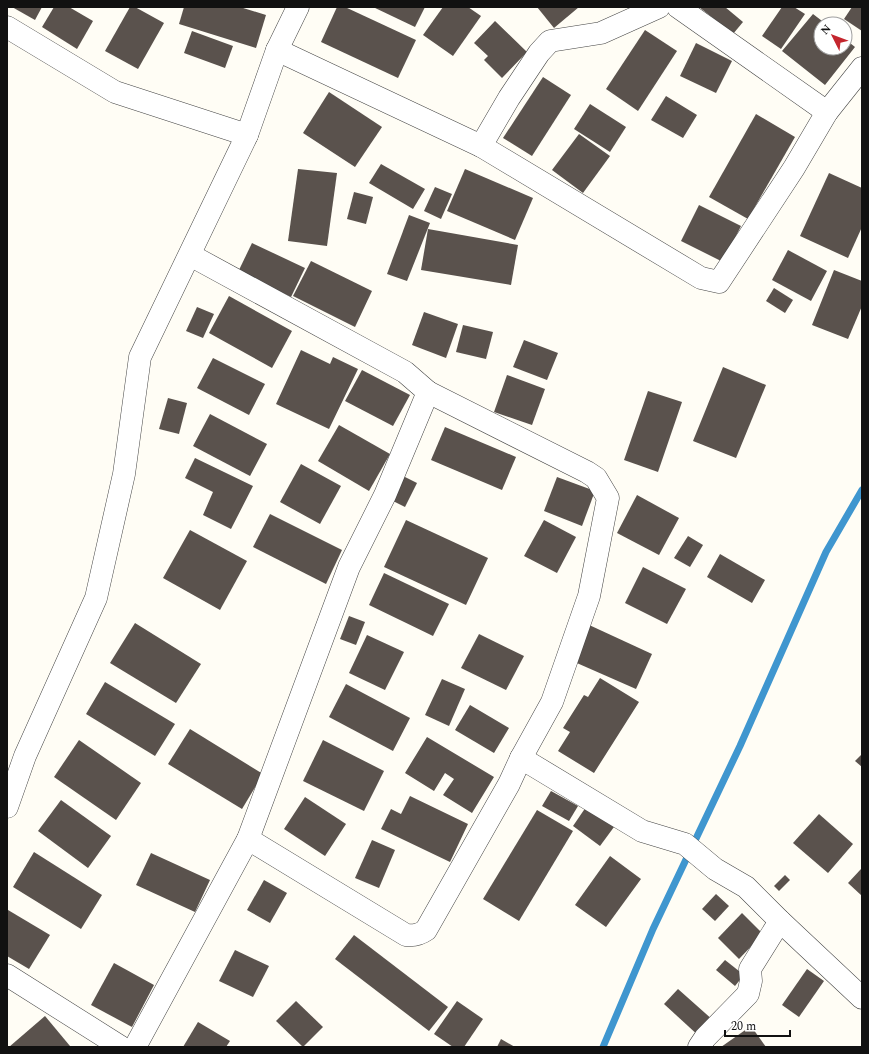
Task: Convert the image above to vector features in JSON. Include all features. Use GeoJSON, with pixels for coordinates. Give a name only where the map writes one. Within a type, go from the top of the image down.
{"type":"FeatureCollection","features":[{"type":"Feature","properties":{"kind":"street"},"geometry":{"type":"LineString","coordinates":[[7,807],[25,756],[96,598],[124,474],[140,357],[247,135],[277,50],[298,7]]}},
{"type":"Feature","properties":{"kind":"street"},"geometry":{"type":"LineString","coordinates":[[481,146],[513,91],[539,53],[550,41],[601,33],[659,7]]}},
{"type":"Feature","properties":{"kind":"street"},"geometry":{"type":"LineString","coordinates":[[678,7],[827,112]]}},
{"type":"Feature","properties":{"kind":"street"},"geometry":{"type":"LineString","coordinates":[[7,27],[115,92],[247,135]]}},
{"type":"Feature","properties":{"kind":"street"},"geometry":{"type":"LineString","coordinates":[[277,50],[481,146],[701,278],[719,282],[794,168],[827,112],[862,68]]}},
{"type":"Feature","properties":{"kind":"street"},"geometry":{"type":"LineString","coordinates":[[190,255],[405,372],[428,392],[587,472],[596,478],[608,498],[589,596],[552,702],[521,758],[509,784],[426,930],[416,936],[406,935],[248,838]]}},
{"type":"Feature","properties":{"kind":"street"},"geometry":{"type":"LineString","coordinates":[[135,1047],[248,838],[349,567],[385,495],[428,392]]}},
{"type":"Feature","properties":{"kind":"street"},"geometry":{"type":"LineString","coordinates":[[521,758],[642,831],[685,844],[715,869],[746,887],[780,922],[862,998]]}},
{"type":"Feature","properties":{"kind":"street"},"geometry":{"type":"LineString","coordinates":[[699,1047],[705,1038],[748,994],[750,969],[780,922]]}},
{"type":"Feature","properties":{"kind":"street"},"geometry":{"type":"LineString","coordinates":[[7,976],[121,1047]]}},
{"type":"Feature","properties":{"kind":"building"},"geometry":{"type":"Polygon","coordinates":[[[12,7],[42,7],[35,20],[12,7]]]}},
{"type":"Feature","properties":{"kind":"building"},"geometry":{"type":"Polygon","coordinates":[[[54,7],[69,7],[93,21],[77,49],[42,27],[54,7]]]}},
{"type":"Feature","properties":{"kind":"building"},"geometry":{"type":"Polygon","coordinates":[[[130,7],[135,7],[164,23],[138,69],[105,51],[130,7]]]}},
{"type":"Feature","properties":{"kind":"building"},"geometry":{"type":"Polygon","coordinates":[[[184,7],[240,7],[266,15],[256,48],[179,24],[184,7]]]}},
{"type":"Feature","properties":{"kind":"building"},"geometry":{"type":"Polygon","coordinates":[[[337,7],[345,7],[416,40],[398,78],[321,42],[337,7]]]}},
{"type":"Feature","properties":{"kind":"building"},"geometry":{"type":"Polygon","coordinates":[[[373,7],[425,7],[415,27],[373,7]]]}},
{"type":"Feature","properties":{"kind":"building"},"geometry":{"type":"Polygon","coordinates":[[[443,7],[468,7],[481,16],[453,56],[423,35],[443,7]]]}},
{"type":"Feature","properties":{"kind":"building"},"geometry":{"type":"Polygon","coordinates":[[[537,7],[579,7],[554,28],[537,7]]]}},
{"type":"Feature","properties":{"kind":"building"},"geometry":{"type":"Polygon","coordinates":[[[699,7],[725,7],[743,22],[733,34],[699,7]]]}},
{"type":"Feature","properties":{"kind":"building"},"geometry":{"type":"Polygon","coordinates":[[[782,7],[794,7],[805,14],[781,49],[762,36],[782,7]]]}},
{"type":"Feature","properties":{"kind":"building"},"geometry":{"type":"Polygon","coordinates":[[[852,7],[862,7],[862,31],[853,25],[853,16],[846,16],[852,7]]]}},
{"type":"Feature","properties":{"kind":"building"},"geometry":{"type":"Polygon","coordinates":[[[813,14],[816,16],[813,16],[813,56],[848,56],[825,85],[782,51],[813,14]]]}},
{"type":"Feature","properties":{"kind":"building"},"geometry":{"type":"Polygon","coordinates":[[[495,21],[527,52],[502,78],[484,60],[488,56],[474,43],[495,21]]]}},
{"type":"Feature","properties":{"kind":"building"},"geometry":{"type":"Polygon","coordinates":[[[645,30],[677,51],[638,111],[606,89],[645,30]]]}},
{"type":"Feature","properties":{"kind":"building"},"geometry":{"type":"Polygon","coordinates":[[[192,31],[233,46],[225,68],[184,53],[192,31]]]}},
{"type":"Feature","properties":{"kind":"building"},"geometry":{"type":"Polygon","coordinates":[[[696,43],[732,61],[716,93],[680,76],[696,43]]]}},
{"type":"Feature","properties":{"kind":"building"},"geometry":{"type":"Polygon","coordinates":[[[543,77],[571,95],[532,156],[503,138],[543,77]]]}},
{"type":"Feature","properties":{"kind":"building"},"geometry":{"type":"Polygon","coordinates":[[[329,92],[382,127],[355,167],[303,133],[329,92]]]}},
{"type":"Feature","properties":{"kind":"building"},"geometry":{"type":"Polygon","coordinates":[[[666,96],[697,115],[683,138],[651,120],[666,96]]]}},
{"type":"Feature","properties":{"kind":"building"},"geometry":{"type":"Polygon","coordinates":[[[590,104],[626,127],[610,152],[574,129],[590,104]]]}},
{"type":"Feature","properties":{"kind":"building"},"geometry":{"type":"Polygon","coordinates":[[[756,114],[795,137],[748,219],[709,197],[756,114]]]}},
{"type":"Feature","properties":{"kind":"building"},"geometry":{"type":"Polygon","coordinates":[[[579,134],[610,156],[583,193],[552,170],[579,134]]]}},
{"type":"Feature","properties":{"kind":"building"},"geometry":{"type":"Polygon","coordinates":[[[381,164],[425,189],[413,209],[369,183],[381,164]]]}},
{"type":"Feature","properties":{"kind":"building"},"geometry":{"type":"Polygon","coordinates":[[[298,169],[337,173],[327,246],[288,241],[298,169]]]}},
{"type":"Feature","properties":{"kind":"building"},"geometry":{"type":"Polygon","coordinates":[[[465,169],[533,198],[515,240],[447,211],[465,169]]]}},
{"type":"Feature","properties":{"kind":"building"},"geometry":{"type":"Polygon","coordinates":[[[829,173],[862,188],[862,227],[848,258],[800,236],[829,173]]]}},
{"type":"Feature","properties":{"kind":"building"},"geometry":{"type":"Polygon","coordinates":[[[435,187],[452,194],[441,219],[424,211],[435,187]]]}},
{"type":"Feature","properties":{"kind":"building"},"geometry":{"type":"Polygon","coordinates":[[[354,192],[373,197],[366,224],[347,219],[354,192]]]}},
{"type":"Feature","properties":{"kind":"building"},"geometry":{"type":"Polygon","coordinates":[[[699,205],[741,226],[723,262],[681,241],[699,205]]]}},
{"type":"Feature","properties":{"kind":"building"},"geometry":{"type":"Polygon","coordinates":[[[409,215],[430,223],[407,281],[387,274],[409,215]]]}},
{"type":"Feature","properties":{"kind":"building"},"geometry":{"type":"Polygon","coordinates":[[[428,229],[518,245],[511,285],[421,270],[428,229]]]}},
{"type":"Feature","properties":{"kind":"building"},"geometry":{"type":"Polygon","coordinates":[[[252,243],[305,268],[291,297],[238,272],[252,243]]]}},
{"type":"Feature","properties":{"kind":"building"},"geometry":{"type":"Polygon","coordinates":[[[788,250],[827,271],[811,301],[772,280],[788,250]]]}},
{"type":"Feature","properties":{"kind":"building"},"geometry":{"type":"Polygon","coordinates":[[[311,261],[372,291],[355,327],[293,296],[311,261]]]}},
{"type":"Feature","properties":{"kind":"building"},"geometry":{"type":"Polygon","coordinates":[[[834,270],[862,281],[862,306],[848,339],[812,325],[834,270]]]}},
{"type":"Feature","properties":{"kind":"building"},"geometry":{"type":"Polygon","coordinates":[[[774,288],[793,300],[785,313],[766,301],[774,288]]]}},
{"type":"Feature","properties":{"kind":"building"},"geometry":{"type":"Polygon","coordinates":[[[229,296],[292,331],[272,368],[209,333],[229,296]]]}},
{"type":"Feature","properties":{"kind":"building"},"geometry":{"type":"Polygon","coordinates":[[[197,307],[214,314],[203,338],[186,331],[197,307]]]}},
{"type":"Feature","properties":{"kind":"building"},"geometry":{"type":"Polygon","coordinates":[[[424,312],[458,324],[446,358],[412,345],[424,312]]]}},
{"type":"Feature","properties":{"kind":"building"},"geometry":{"type":"Polygon","coordinates":[[[463,325],[493,332],[486,359],[456,352],[463,325]]]}},
{"type":"Feature","properties":{"kind":"building"},"geometry":{"type":"Polygon","coordinates":[[[524,340],[558,353],[547,380],[513,367],[524,340]]]}},
{"type":"Feature","properties":{"kind":"building"},"geometry":{"type":"Polygon","coordinates":[[[301,350],[330,364],[333,357],[358,369],[329,429],[276,404],[301,350]]]}},
{"type":"Feature","properties":{"kind":"building"},"geometry":{"type":"Polygon","coordinates":[[[213,358],[265,384],[249,415],[197,388],[213,358]]]}},
{"type":"Feature","properties":{"kind":"building"},"geometry":{"type":"Polygon","coordinates":[[[723,367],[766,385],[736,458],[693,441],[723,367]]]}},
{"type":"Feature","properties":{"kind":"building"},"geometry":{"type":"Polygon","coordinates":[[[362,370],[410,395],[393,426],[345,401],[362,370]]]}},
{"type":"Feature","properties":{"kind":"building"},"geometry":{"type":"Polygon","coordinates":[[[507,375],[545,389],[532,425],[494,412],[507,375]]]}},
{"type":"Feature","properties":{"kind":"building"},"geometry":{"type":"Polygon","coordinates":[[[648,391],[682,402],[658,472],[624,460],[648,391]]]}},
{"type":"Feature","properties":{"kind":"building"},"geometry":{"type":"Polygon","coordinates":[[[168,398],[187,403],[179,434],[159,429],[168,398]]]}},
{"type":"Feature","properties":{"kind":"building"},"geometry":{"type":"Polygon","coordinates":[[[210,414],[267,444],[250,476],[193,446],[210,414]]]}},
{"type":"Feature","properties":{"kind":"building"},"geometry":{"type":"Polygon","coordinates":[[[339,425],[390,454],[369,491],[318,461],[339,425]]]}},
{"type":"Feature","properties":{"kind":"building"},"geometry":{"type":"Polygon","coordinates":[[[445,427],[516,457],[502,490],[431,460],[445,427]]]}},
{"type":"Feature","properties":{"kind":"building"},"geometry":{"type":"Polygon","coordinates":[[[195,458],[253,486],[231,529],[203,515],[213,492],[185,478],[195,458]]]}},
{"type":"Feature","properties":{"kind":"building"},"geometry":{"type":"Polygon","coordinates":[[[301,464],[341,486],[320,524],[280,502],[301,464]]]}},
{"type":"Feature","properties":{"kind":"building"},"geometry":{"type":"Polygon","coordinates":[[[401,475],[417,483],[405,507],[389,499],[401,475]]]}},
{"type":"Feature","properties":{"kind":"building"},"geometry":{"type":"Polygon","coordinates":[[[557,477],[595,491],[582,526],[544,511],[557,477]]]}},
{"type":"Feature","properties":{"kind":"building"},"geometry":{"type":"Polygon","coordinates":[[[637,495],[679,518],[659,555],[617,533],[637,495]]]}},
{"type":"Feature","properties":{"kind":"building"},"geometry":{"type":"Polygon","coordinates":[[[270,514],[342,550],[326,584],[253,547],[270,514]]]}},
{"type":"Feature","properties":{"kind":"building"},"geometry":{"type":"Polygon","coordinates":[[[406,520],[488,558],[466,605],[384,567],[406,520]]]}},
{"type":"Feature","properties":{"kind":"building"},"geometry":{"type":"Polygon","coordinates":[[[544,520],[576,537],[557,573],[524,556],[544,520]]]}},
{"type":"Feature","properties":{"kind":"building"},"geometry":{"type":"Polygon","coordinates":[[[190,530],[247,561],[220,610],[163,578],[190,530]]]}},
{"type":"Feature","properties":{"kind":"building"},"geometry":{"type":"Polygon","coordinates":[[[688,536],[703,545],[690,567],[674,558],[688,536]]]}},
{"type":"Feature","properties":{"kind":"building"},"geometry":{"type":"Polygon","coordinates":[[[720,554],[765,580],[752,603],[707,577],[720,554]]]}},
{"type":"Feature","properties":{"kind":"building"},"geometry":{"type":"Polygon","coordinates":[[[643,567],[686,589],[667,624],[625,603],[643,567]]]}},
{"type":"Feature","properties":{"kind":"building"},"geometry":{"type":"Polygon","coordinates":[[[384,573],[449,604],[433,636],[369,605],[384,573]]]}},
{"type":"Feature","properties":{"kind":"building"},"geometry":{"type":"Polygon","coordinates":[[[349,616],[365,622],[356,645],[340,639],[349,616]]]}},
{"type":"Feature","properties":{"kind":"building"},"geometry":{"type":"Polygon","coordinates":[[[135,623],[201,664],[176,703],[110,663],[135,623]]]}},
{"type":"Feature","properties":{"kind":"building"},"geometry":{"type":"Polygon","coordinates":[[[587,624],[652,654],[636,689],[570,660],[587,624]]]}},
{"type":"Feature","properties":{"kind":"building"},"geometry":{"type":"Polygon","coordinates":[[[479,634],[524,656],[506,690],[461,668],[479,634]]]}},
{"type":"Feature","properties":{"kind":"building"},"geometry":{"type":"Polygon","coordinates":[[[367,635],[404,652],[385,690],[349,673],[367,635]]]}},
{"type":"Feature","properties":{"kind":"building"},"geometry":{"type":"Polygon","coordinates":[[[600,678],[639,702],[594,773],[558,751],[570,732],[563,728],[584,695],[588,697],[600,678]]]}},
{"type":"Feature","properties":{"kind":"building"},"geometry":{"type":"Polygon","coordinates":[[[442,679],[465,689],[449,726],[425,715],[442,679]]]}},
{"type":"Feature","properties":{"kind":"building"},"geometry":{"type":"Polygon","coordinates":[[[105,682],[175,724],[155,756],[86,714],[105,682]]]}},
{"type":"Feature","properties":{"kind":"building"},"geometry":{"type":"Polygon","coordinates":[[[346,684],[410,718],[393,751],[329,717],[346,684]]]}},
{"type":"Feature","properties":{"kind":"building"},"geometry":{"type":"Polygon","coordinates":[[[470,705],[509,728],[494,753],[455,730],[470,705]]]}},
{"type":"Feature","properties":{"kind":"building"},"geometry":{"type":"Polygon","coordinates":[[[190,729],[263,774],[242,809],[168,764],[190,729]]]}},
{"type":"Feature","properties":{"kind":"building"},"geometry":{"type":"Polygon","coordinates":[[[427,737],[494,777],[472,813],[443,795],[454,779],[445,773],[434,791],[405,773],[427,737]]]}},
{"type":"Feature","properties":{"kind":"building"},"geometry":{"type":"Polygon","coordinates":[[[79,740],[141,783],[116,820],[54,777],[79,740]]]}},
{"type":"Feature","properties":{"kind":"building"},"geometry":{"type":"Polygon","coordinates":[[[323,740],[384,771],[364,811],[303,781],[323,740]]]}},
{"type":"Feature","properties":{"kind":"building"},"geometry":{"type":"Polygon","coordinates":[[[862,754],[862,767],[855,761],[862,754]]]}},
{"type":"Feature","properties":{"kind":"building"},"geometry":{"type":"Polygon","coordinates":[[[551,791],[578,806],[569,821],[542,806],[551,791]]]}},
{"type":"Feature","properties":{"kind":"building"},"geometry":{"type":"Polygon","coordinates":[[[410,796],[468,824],[450,862],[381,829],[391,809],[401,814],[410,796]]]}},
{"type":"Feature","properties":{"kind":"building"},"geometry":{"type":"Polygon","coordinates":[[[305,797],[346,824],[325,856],[284,829],[305,797]]]}},
{"type":"Feature","properties":{"kind":"building"},"geometry":{"type":"Polygon","coordinates":[[[61,800],[111,836],[88,868],[38,831],[61,800]]]}},
{"type":"Feature","properties":{"kind":"building"},"geometry":{"type":"Polygon","coordinates":[[[586,807],[614,827],[600,846],[573,826],[586,807]]]}},
{"type":"Feature","properties":{"kind":"building"},"geometry":{"type":"Polygon","coordinates":[[[537,810],[573,831],[519,921],[483,899],[537,810]]]}},
{"type":"Feature","properties":{"kind":"building"},"geometry":{"type":"Polygon","coordinates":[[[819,814],[853,844],[828,873],[793,843],[819,814]]]}},
{"type":"Feature","properties":{"kind":"building"},"geometry":{"type":"Polygon","coordinates":[[[372,840],[395,850],[379,888],[355,878],[372,840]]]}},
{"type":"Feature","properties":{"kind":"building"},"geometry":{"type":"Polygon","coordinates":[[[34,852],[102,895],[81,929],[13,887],[34,852]]]}},
{"type":"Feature","properties":{"kind":"building"},"geometry":{"type":"Polygon","coordinates":[[[151,853],[210,880],[195,912],[136,885],[151,853]]]}},
{"type":"Feature","properties":{"kind":"building"},"geometry":{"type":"Polygon","coordinates":[[[610,856],[641,879],[606,927],[575,905],[610,856]]]}},
{"type":"Feature","properties":{"kind":"building"},"geometry":{"type":"Polygon","coordinates":[[[861,869],[862,870],[862,896],[848,883],[861,869]]]}},
{"type":"Feature","properties":{"kind":"building"},"geometry":{"type":"Polygon","coordinates":[[[785,875],[790,880],[779,891],[774,886],[785,875]]]}},
{"type":"Feature","properties":{"kind":"building"},"geometry":{"type":"Polygon","coordinates":[[[264,880],[287,893],[270,923],[247,910],[264,880]]]}},
{"type":"Feature","properties":{"kind":"building"},"geometry":{"type":"Polygon","coordinates":[[[716,894],[729,906],[715,921],[702,909],[716,894]]]}},
{"type":"Feature","properties":{"kind":"building"},"geometry":{"type":"Polygon","coordinates":[[[8,910],[50,935],[29,969],[7,956],[8,910]]]}},
{"type":"Feature","properties":{"kind":"building"},"geometry":{"type":"Polygon","coordinates":[[[742,913],[763,934],[739,959],[718,938],[742,913]]]}},
{"type":"Feature","properties":{"kind":"building"},"geometry":{"type":"Polygon","coordinates":[[[354,935],[448,1007],[429,1031],[335,959],[354,935]]]}},
{"type":"Feature","properties":{"kind":"building"},"geometry":{"type":"Polygon","coordinates":[[[235,950],[269,966],[253,997],[219,981],[235,950]]]}},
{"type":"Feature","properties":{"kind":"building"},"geometry":{"type":"Polygon","coordinates":[[[725,960],[744,975],[735,986],[716,970],[725,960]]]}},
{"type":"Feature","properties":{"kind":"building"},"geometry":{"type":"Polygon","coordinates":[[[114,963],[154,985],[132,1027],[91,1005],[114,963]]]}},
{"type":"Feature","properties":{"kind":"building"},"geometry":{"type":"Polygon","coordinates":[[[807,969],[824,981],[799,1017],[782,1005],[807,969]]]}},
{"type":"Feature","properties":{"kind":"building"},"geometry":{"type":"Polygon","coordinates":[[[678,989],[714,1021],[700,1037],[664,1004],[678,989]]]}},
{"type":"Feature","properties":{"kind":"building"},"geometry":{"type":"Polygon","coordinates":[[[296,1001],[323,1027],[303,1047],[276,1021],[296,1001]]]}},
{"type":"Feature","properties":{"kind":"building"},"geometry":{"type":"Polygon","coordinates":[[[457,1001],[483,1019],[464,1047],[453,1047],[434,1034],[457,1001]]]}},
{"type":"Feature","properties":{"kind":"building"},"geometry":{"type":"Polygon","coordinates":[[[45,1016],[70,1046],[69,1047],[9,1047],[45,1016]]]}},
{"type":"Feature","properties":{"kind":"building"},"geometry":{"type":"Polygon","coordinates":[[[198,1022],[230,1041],[226,1047],[183,1047],[198,1022]]]}},
{"type":"Feature","properties":{"kind":"building"},"geometry":{"type":"Polygon","coordinates":[[[751,1026],[766,1047],[721,1047],[751,1026]]]}},
{"type":"Feature","properties":{"kind":"building"},"geometry":{"type":"Polygon","coordinates":[[[501,1039],[515,1047],[497,1047],[501,1039]]]}},
{"type":"Feature","properties":{"kind":"waterway"},"geometry":{"type":"LineString","coordinates":[[603,1047],[653,929],[740,746],[826,552],[862,490]]}}]}
